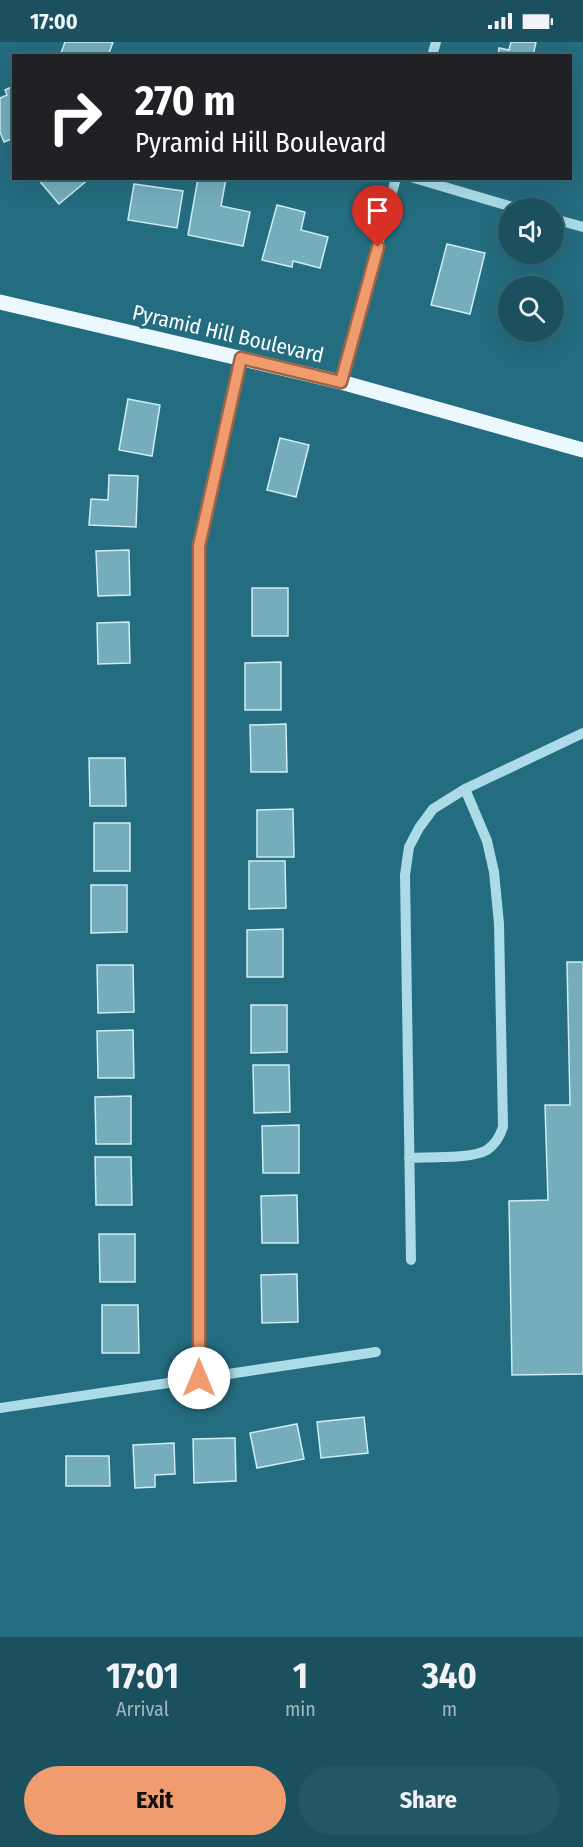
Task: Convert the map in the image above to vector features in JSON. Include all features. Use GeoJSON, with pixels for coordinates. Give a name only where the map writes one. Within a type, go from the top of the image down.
{"type":"FeatureCollection","features":[{"type":"Feature","properties":{"kind":"main road","name":"Pyramid Hill Boulevard"},"geometry":{"type":"LineString","coordinates":[[0,302],[341,382],[583,450]]}},
{"type":"Feature","properties":{"kind":"street"},"geometry":{"type":"LineString","coordinates":[[341,382],[395,180]]}},
{"type":"Feature","properties":{"kind":"street"},"geometry":{"type":"LineString","coordinates":[[421,180],[498,203]]}},
{"type":"Feature","properties":{"kind":"street"},"geometry":{"type":"LineString","coordinates":[[564,222],[583,227]]}},
{"type":"Feature","properties":{"kind":"street"},"geometry":{"type":"LineString","coordinates":[[199,1378],[199,546],[241,358]]}},
{"type":"Feature","properties":{"kind":"street"},"geometry":{"type":"LineString","coordinates":[[411,1260],[405,875],[409,847],[433,809],[465,789],[583,733]]}},
{"type":"Feature","properties":{"kind":"street"},"geometry":{"type":"LineString","coordinates":[[409,1158],[475,1154],[486,1150],[499,1138],[503,1127],[499,924],[494,872],[487,841],[465,789]]}},
{"type":"Feature","properties":{"kind":"street"},"geometry":{"type":"LineString","coordinates":[[0,1408],[376,1352]]}},
{"type":"Feature","properties":{"kind":"building"},"geometry":{"type":"Polygon","coordinates":[[[65,42],[113,42],[109,54],[61,54],[65,42]]]}},
{"type":"Feature","properties":{"kind":"building"},"geometry":{"type":"Polygon","coordinates":[[[511,42],[536,42],[533,54],[498,54],[499,48],[509,50],[511,42]]]}},
{"type":"Feature","properties":{"kind":"building"},"geometry":{"type":"Polygon","coordinates":[[[12,87],[12,139],[4,142],[0,132],[0,98],[7,95],[5,90],[12,87]]]}},
{"type":"Feature","properties":{"kind":"building"},"geometry":{"type":"Polygon","coordinates":[[[39,180],[88,180],[59,204],[39,180]]]}},
{"type":"Feature","properties":{"kind":"building"},"geometry":{"type":"Polygon","coordinates":[[[198,180],[226,180],[221,206],[250,212],[243,246],[188,235],[198,180]]]}},
{"type":"Feature","properties":{"kind":"building"},"geometry":{"type":"Polygon","coordinates":[[[134,184],[183,191],[177,228],[128,220],[134,184]]]}},
{"type":"Feature","properties":{"kind":"building"},"geometry":{"type":"Polygon","coordinates":[[[277,205],[305,212],[301,230],[328,237],[320,268],[293,261],[292,267],[262,260],[277,205]]]}},
{"type":"Feature","properties":{"kind":"building"},"geometry":{"type":"Polygon","coordinates":[[[447,244],[485,253],[470,314],[431,305],[447,244]]]}},
{"type":"Feature","properties":{"kind":"building"},"geometry":{"type":"Polygon","coordinates":[[[128,399],[160,405],[152,456],[119,450],[128,399]]]}},
{"type":"Feature","properties":{"kind":"building"},"geometry":{"type":"Polygon","coordinates":[[[280,438],[309,445],[296,497],[267,490],[280,438]]]}},
{"type":"Feature","properties":{"kind":"building"},"geometry":{"type":"Polygon","coordinates":[[[109,475],[138,476],[136,527],[89,525],[91,499],[108,500],[109,475]]]}},
{"type":"Feature","properties":{"kind":"building"},"geometry":{"type":"Polygon","coordinates":[[[129,550],[130,595],[98,596],[96,551],[129,550]]]}},
{"type":"Feature","properties":{"kind":"building"},"geometry":{"type":"Polygon","coordinates":[[[252,588],[288,588],[288,636],[252,636],[252,588]]]}},
{"type":"Feature","properties":{"kind":"building"},"geometry":{"type":"Polygon","coordinates":[[[129,622],[130,663],[98,664],[97,623],[129,622]]]}},
{"type":"Feature","properties":{"kind":"building"},"geometry":{"type":"Polygon","coordinates":[[[281,662],[281,710],[245,710],[245,663],[281,662]]]}},
{"type":"Feature","properties":{"kind":"building"},"geometry":{"type":"Polygon","coordinates":[[[286,724],[287,772],[251,772],[250,725],[286,724]]]}},
{"type":"Feature","properties":{"kind":"building"},"geometry":{"type":"Polygon","coordinates":[[[89,758],[125,758],[126,806],[90,806],[89,758]]]}},
{"type":"Feature","properties":{"kind":"building"},"geometry":{"type":"Polygon","coordinates":[[[293,809],[294,857],[257,857],[257,810],[293,809]]]}},
{"type":"Feature","properties":{"kind":"building"},"geometry":{"type":"Polygon","coordinates":[[[94,823],[130,823],[130,871],[94,871],[94,823]]]}},
{"type":"Feature","properties":{"kind":"building"},"geometry":{"type":"Polygon","coordinates":[[[249,861],[285,861],[286,908],[249,909],[249,861]]]}},
{"type":"Feature","properties":{"kind":"building"},"geometry":{"type":"Polygon","coordinates":[[[91,885],[127,885],[127,932],[91,933],[91,885]]]}},
{"type":"Feature","properties":{"kind":"building"},"geometry":{"type":"Polygon","coordinates":[[[283,929],[283,977],[247,977],[247,930],[283,929]]]}},
{"type":"Feature","properties":{"kind":"building"},"geometry":{"type":"Polygon","coordinates":[[[567,962],[583,962],[583,1374],[512,1375],[509,1201],[548,1200],[545,1105],[570,1105],[567,962]]]}},
{"type":"Feature","properties":{"kind":"building"},"geometry":{"type":"Polygon","coordinates":[[[97,965],[133,965],[134,1012],[98,1013],[97,965]]]}},
{"type":"Feature","properties":{"kind":"building"},"geometry":{"type":"Polygon","coordinates":[[[251,1005],[287,1005],[287,1052],[251,1053],[251,1005]]]}},
{"type":"Feature","properties":{"kind":"building"},"geometry":{"type":"Polygon","coordinates":[[[133,1030],[134,1078],[98,1078],[97,1031],[133,1030]]]}},
{"type":"Feature","properties":{"kind":"building"},"geometry":{"type":"Polygon","coordinates":[[[253,1065],[289,1065],[290,1112],[254,1113],[253,1065]]]}},
{"type":"Feature","properties":{"kind":"building"},"geometry":{"type":"Polygon","coordinates":[[[131,1096],[131,1144],[96,1144],[95,1097],[131,1096]]]}},
{"type":"Feature","properties":{"kind":"building"},"geometry":{"type":"Polygon","coordinates":[[[299,1125],[299,1173],[263,1173],[262,1126],[299,1125]]]}},
{"type":"Feature","properties":{"kind":"building"},"geometry":{"type":"Polygon","coordinates":[[[95,1157],[131,1157],[132,1205],[96,1205],[95,1157]]]}},
{"type":"Feature","properties":{"kind":"building"},"geometry":{"type":"Polygon","coordinates":[[[297,1195],[298,1243],[262,1243],[261,1196],[297,1195]]]}},
{"type":"Feature","properties":{"kind":"building"},"geometry":{"type":"Polygon","coordinates":[[[99,1234],[135,1234],[135,1282],[100,1282],[99,1234]]]}},
{"type":"Feature","properties":{"kind":"building"},"geometry":{"type":"Polygon","coordinates":[[[297,1274],[298,1322],[262,1323],[261,1275],[297,1274]]]}},
{"type":"Feature","properties":{"kind":"building"},"geometry":{"type":"Polygon","coordinates":[[[102,1305],[138,1305],[139,1353],[102,1353],[102,1305]]]}},
{"type":"Feature","properties":{"kind":"building"},"geometry":{"type":"Polygon","coordinates":[[[364,1417],[368,1453],[321,1458],[317,1422],[364,1417]]]}},
{"type":"Feature","properties":{"kind":"building"},"geometry":{"type":"Polygon","coordinates":[[[297,1424],[304,1459],[257,1468],[250,1433],[297,1424]]]}},
{"type":"Feature","properties":{"kind":"building"},"geometry":{"type":"Polygon","coordinates":[[[235,1438],[236,1481],[194,1483],[193,1439],[235,1438]]]}},
{"type":"Feature","properties":{"kind":"building"},"geometry":{"type":"Polygon","coordinates":[[[174,1443],[175,1474],[155,1475],[155,1487],[135,1488],[133,1445],[174,1443]]]}},
{"type":"Feature","properties":{"kind":"building"},"geometry":{"type":"Polygon","coordinates":[[[66,1456],[109,1456],[110,1486],[66,1486],[66,1456]]]}},
{"type":"Feature","properties":{"kind":"route"},"geometry":{"type":"LineString","coordinates":[[199,1378],[199,546],[241,358],[341,382],[378,247]]}}]}
